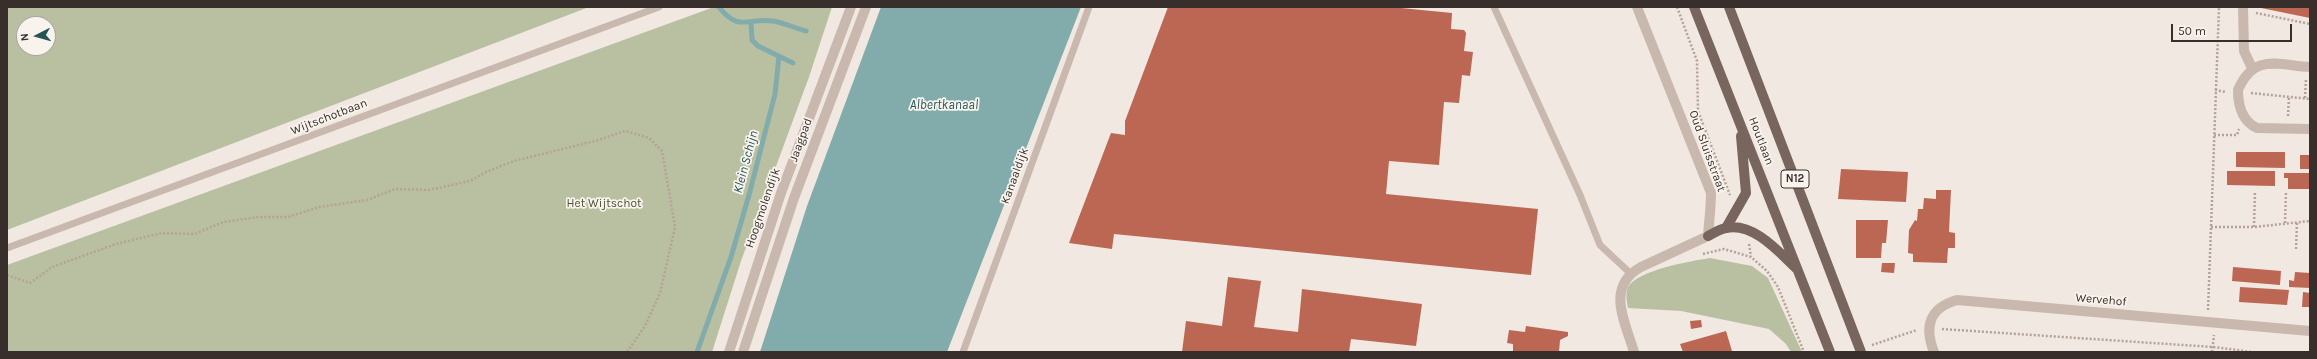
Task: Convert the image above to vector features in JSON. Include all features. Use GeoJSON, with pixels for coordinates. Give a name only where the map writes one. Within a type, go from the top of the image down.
{"type":"FeatureCollection","features":[{"type":"Feature","properties":{"kind":"main road","name":"Houtlaan"},"geometry":{"type":"LineString","coordinates":[[1694,7],[1830,352]]}},
{"type":"Feature","properties":{"kind":"main road","name":"Houtlaan"},"geometry":{"type":"LineString","coordinates":[[1729,7],[1861,351]]}},
{"type":"Feature","properties":{"kind":"main road"},"geometry":{"type":"LineString","coordinates":[[1726,228],[1745,198],[1746,186],[1740,122]]}},
{"type":"Feature","properties":{"kind":"main road"},"geometry":{"type":"LineString","coordinates":[[1708,236],[1726,228],[1744,229],[1756,234],[1797,269]]}},
{"type":"Feature","properties":{"kind":"street","name":"Hoogmolendijk"},"geometry":{"type":"LineString","coordinates":[[729,352],[781,193],[852,7]]}},
{"type":"Feature","properties":{"kind":"street","name":"Jaagpad"},"geometry":{"type":"LineString","coordinates":[[743,352],[794,198],[866,7]]}},
{"type":"Feature","properties":{"kind":"street","name":"Oud Sluisstraat"},"geometry":{"type":"LineString","coordinates":[[1637,7],[1711,193],[1711,215],[1708,236]]}},
{"type":"Feature","properties":{"kind":"street"},"geometry":{"type":"LineString","coordinates":[[2243,8],[2244,51],[2252,68]]}},
{"type":"Feature","properties":{"kind":"street"},"geometry":{"type":"LineString","coordinates":[[2309,67],[2261,64],[2252,68],[2241,83],[2238,93],[2238,102],[2245,118],[2257,128],[2310,129]]}},
{"type":"Feature","properties":{"kind":"street"},"geometry":{"type":"LineString","coordinates":[[1634,352],[1620,307],[1622,284],[1630,273],[1708,236]]}},
{"type":"Feature","properties":{"kind":"street","name":"Wervehof"},"geometry":{"type":"LineString","coordinates":[[1929,325],[1929,322],[1943,304],[1957,300],[2310,332]]}},
{"type":"Feature","properties":{"kind":"street"},"geometry":{"type":"LineString","coordinates":[[1929,325],[1929,338],[1934,352]]}},
{"type":"Feature","properties":{"kind":"lane","name":"Wijtschotbaan"},"geometry":{"type":"LineString","coordinates":[[7,248],[659,7]]}},
{"type":"Feature","properties":{"kind":"lane","name":"Kanaaldijk"},"geometry":{"type":"LineString","coordinates":[[963,352],[1088,7]]}},
{"type":"Feature","properties":{"kind":"lane"},"geometry":{"type":"LineString","coordinates":[[1494,7],[1580,195],[1600,245],[1630,273]]}},
{"type":"Feature","properties":{"kind":"path"},"geometry":{"type":"LineString","coordinates":[[1677,7],[1697,61],[1698,111],[1736,210]]}},
{"type":"Feature","properties":{"kind":"path"},"geometry":{"type":"LineString","coordinates":[[2212,352],[2211,228],[2219,7]]}},
{"type":"Feature","properties":{"kind":"path"},"geometry":{"type":"LineString","coordinates":[[2243,8],[2310,24]]}},
{"type":"Feature","properties":{"kind":"path"},"geometry":{"type":"LineString","coordinates":[[2305,98],[2309,67]]}},
{"type":"Feature","properties":{"kind":"path"},"geometry":{"type":"LineString","coordinates":[[2238,93],[2289,96],[2310,99]]}},
{"type":"Feature","properties":{"kind":"path"},"geometry":{"type":"LineString","coordinates":[[2288,129],[2289,96]]}},
{"type":"Feature","properties":{"kind":"path"},"geometry":{"type":"LineString","coordinates":[[2214,135],[2237,135],[2245,118]]}},
{"type":"Feature","properties":{"kind":"path"},"geometry":{"type":"LineString","coordinates":[[7,275],[30,283],[52,267],[116,244],[162,233],[195,234],[223,222],[259,216],[288,217],[319,207],[367,200],[395,189],[429,190],[470,181],[486,172],[514,161],[595,141],[626,131],[649,138],[662,151],[674,227],[660,293],[645,326],[627,352]]}},
{"type":"Feature","properties":{"kind":"path"},"geometry":{"type":"LineString","coordinates":[[2254,227],[2255,191]]}},
{"type":"Feature","properties":{"kind":"path"},"geometry":{"type":"LineString","coordinates":[[2285,223],[2286,192]]}},
{"type":"Feature","properties":{"kind":"path"},"geometry":{"type":"LineString","coordinates":[[2211,228],[2254,227],[2310,221]]}},
{"type":"Feature","properties":{"kind":"path"},"geometry":{"type":"LineString","coordinates":[[2296,249],[2297,222]]}},
{"type":"Feature","properties":{"kind":"path"},"geometry":{"type":"LineString","coordinates":[[1751,257],[1767,270],[1778,287],[1804,352]]}},
{"type":"Feature","properties":{"kind":"path"},"geometry":{"type":"LineString","coordinates":[[1861,351],[1929,325],[1948,331],[2213,347],[2252,352]]}},
{"type":"Feature","properties":{"kind":"green space"},"geometry":{"type":"Polygon","coordinates":[[[7,7],[589,7],[7,230],[7,7]]]}},
{"type":"Feature","properties":{"kind":"green space","name":"Het Wijtschot"},"geometry":{"type":"Polygon","coordinates":[[[714,7],[832,7],[809,77],[741,261],[712,352],[7,352],[7,265],[714,7]]]}},
{"type":"Feature","properties":{"kind":"green space"},"geometry":{"type":"Polygon","coordinates":[[[1710,258],[1752,266],[1768,278],[1802,352],[1791,352],[1786,344],[1769,329],[1681,311],[1628,308],[1626,298],[1628,287],[1642,276],[1666,267],[1710,258]]]}},
{"type":"Feature","properties":{"kind":"water","name":"Albertkanaal"},"geometry":{"type":"Polygon","coordinates":[[[881,7],[1081,7],[947,352],[760,352],[807,206],[881,7]]]}},
{"type":"Feature","properties":{"kind":"building"},"geometry":{"type":"Polygon","coordinates":[[[1168,7],[1391,7],[1452,13],[1451,29],[1464,30],[1466,33],[1464,51],[1473,52],[1470,76],[1462,75],[1459,103],[1444,102],[1439,165],[1389,161],[1386,194],[1538,209],[1531,275],[1114,234],[1112,249],[1069,243],[1111,133],[1125,135],[1125,121],[1168,7]]]}},
{"type":"Feature","properties":{"kind":"building"},"geometry":{"type":"Polygon","coordinates":[[[2310,7],[2310,18],[2261,8],[2310,7]]]}},
{"type":"Feature","properties":{"kind":"building"},"geometry":{"type":"Polygon","coordinates":[[[2236,152],[2285,152],[2285,168],[2236,167],[2236,152]]]}},
{"type":"Feature","properties":{"kind":"building"},"geometry":{"type":"Polygon","coordinates":[[[2300,155],[2310,155],[2310,169],[2300,169],[2300,155]]]}},
{"type":"Feature","properties":{"kind":"building"},"geometry":{"type":"Polygon","coordinates":[[[1841,169],[1908,172],[1906,202],[1838,199],[1841,169]]]}},
{"type":"Feature","properties":{"kind":"building"},"geometry":{"type":"Polygon","coordinates":[[[2227,171],[2275,171],[2275,186],[2227,185],[2227,171]]]}},
{"type":"Feature","properties":{"kind":"building"},"geometry":{"type":"Polygon","coordinates":[[[2284,173],[2310,173],[2310,189],[2288,189],[2288,178],[2284,178],[2284,173]]]}},
{"type":"Feature","properties":{"kind":"building"},"geometry":{"type":"Polygon","coordinates":[[[1936,190],[1951,190],[1949,232],[1955,233],[1955,248],[1948,248],[1947,263],[1913,262],[1913,254],[1908,253],[1909,230],[1915,220],[1917,221],[1918,209],[1923,209],[1924,198],[1936,199],[1936,190]]]}},
{"type":"Feature","properties":{"kind":"building"},"geometry":{"type":"Polygon","coordinates":[[[1856,220],[1888,220],[1886,243],[1882,243],[1881,258],[1856,258],[1856,220]]]}},
{"type":"Feature","properties":{"kind":"building"},"geometry":{"type":"Polygon","coordinates":[[[1882,263],[1895,263],[1894,273],[1881,272],[1882,263]]]}},
{"type":"Feature","properties":{"kind":"building"},"geometry":{"type":"Polygon","coordinates":[[[2233,267],[2281,271],[2280,285],[2232,281],[2233,267]]]}},
{"type":"Feature","properties":{"kind":"building"},"geometry":{"type":"Polygon","coordinates":[[[2295,272],[2310,273],[2310,288],[2289,287],[2289,280],[2294,281],[2295,272]]]}},
{"type":"Feature","properties":{"kind":"building"},"geometry":{"type":"Polygon","coordinates":[[[1228,277],[1261,281],[1254,327],[1298,332],[1302,289],[1422,304],[1416,346],[1351,339],[1349,352],[1182,352],[1186,321],[1222,326],[1228,277]]]}},
{"type":"Feature","properties":{"kind":"building"},"geometry":{"type":"Polygon","coordinates":[[[2240,287],[2289,290],[2287,305],[2239,302],[2240,287]]]}},
{"type":"Feature","properties":{"kind":"building"},"geometry":{"type":"Polygon","coordinates":[[[2303,292],[2310,293],[2310,307],[2302,307],[2303,292]]]}},
{"type":"Feature","properties":{"kind":"building"},"geometry":{"type":"Polygon","coordinates":[[[1701,320],[1702,327],[1691,329],[1690,321],[1701,320]]]}},
{"type":"Feature","properties":{"kind":"building"},"geometry":{"type":"Polygon","coordinates":[[[1526,326],[1568,332],[1568,336],[1560,340],[1559,352],[1513,352],[1513,344],[1507,343],[1509,330],[1525,332],[1526,326]]]}},
{"type":"Feature","properties":{"kind":"building"},"geometry":{"type":"Polygon","coordinates":[[[1726,331],[1732,351],[1683,352],[1680,344],[1726,331]]]}},
{"type":"Feature","properties":{"kind":"waterway"},"geometry":{"type":"LineString","coordinates":[[719,7],[732,20],[739,22],[765,20],[773,21],[806,31]]}},
{"type":"Feature","properties":{"kind":"waterway","name":"Klein Schijn"},"geometry":{"type":"LineString","coordinates":[[751,23],[752,40],[758,46],[793,63]]}},
{"type":"Feature","properties":{"kind":"waterway","name":"Klein Schijn"},"geometry":{"type":"LineString","coordinates":[[697,352],[731,257],[749,195],[775,94],[779,56]]}}]}
